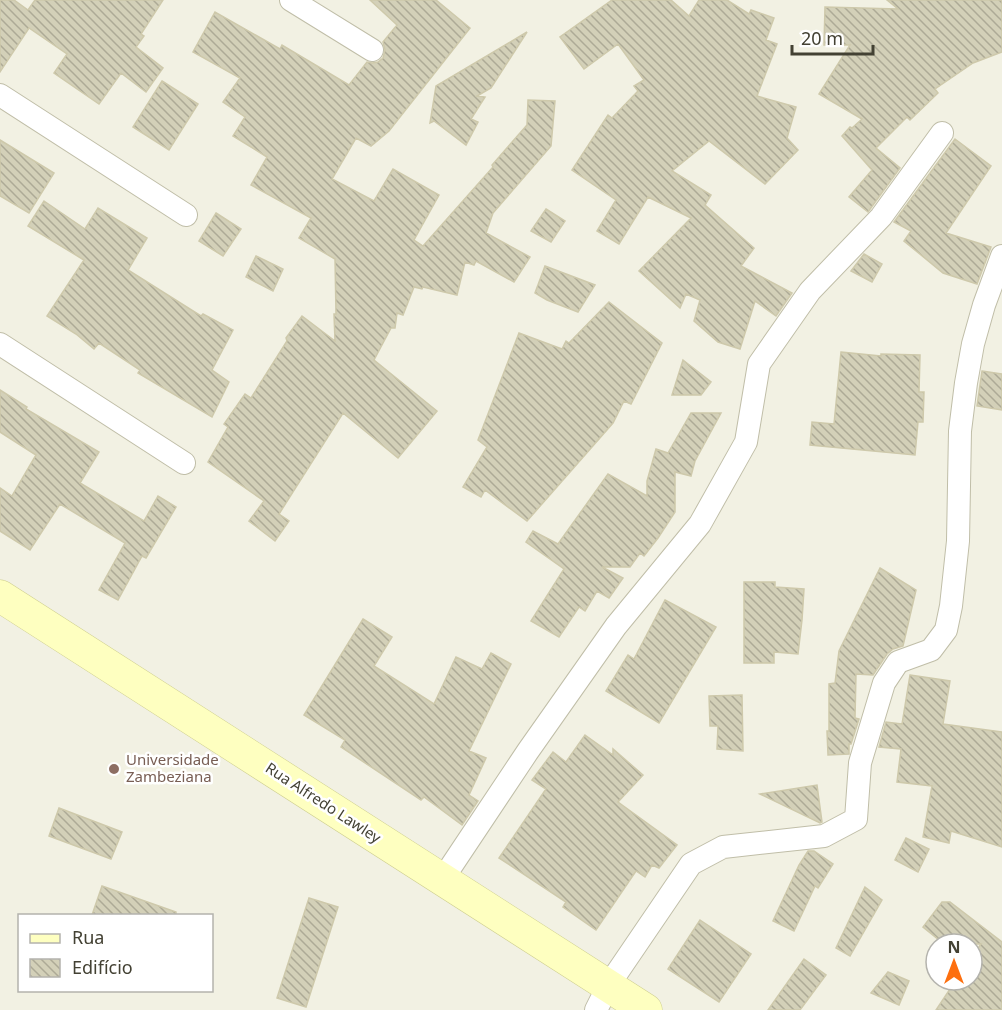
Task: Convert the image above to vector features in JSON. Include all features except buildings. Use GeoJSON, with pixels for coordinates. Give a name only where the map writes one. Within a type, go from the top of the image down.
{"type":"FeatureCollection","features":[{"type":"Feature","properties":{"kind":"street"},"geometry":{"type":"LineString","coordinates":[[291,0],[372,50]]}},
{"type":"Feature","properties":{"kind":"street"},"geometry":{"type":"LineString","coordinates":[[0,95],[186,215]]}},
{"type":"Feature","properties":{"kind":"street"},"geometry":{"type":"LineString","coordinates":[[442,880],[616,626],[700,524],[746,442],[759,364],[810,291],[881,217],[942,134]]}},
{"type":"Feature","properties":{"kind":"street"},"geometry":{"type":"LineString","coordinates":[[602,998],[691,864],[723,847],[824,836],[856,819],[860,763],[884,683],[898,663],[932,651],[946,630],[958,541],[960,431],[966,383],[973,344],[984,305],[1002,256]]}},
{"type":"Feature","properties":{"kind":"street"},"geometry":{"type":"LineString","coordinates":[[0,344],[184,463]]}},
{"type":"Feature","properties":{"kind":"street","name":"Rua Alfredo Lawley"},"geometry":{"type":"LineString","coordinates":[[0,596],[442,880],[602,998],[646,1010]]}},
{"type":"Feature","properties":{"kind":"place","name":"Universidade Zambeziana"},"geometry":{"type":"Point","coordinates":[114,769]}}]}
